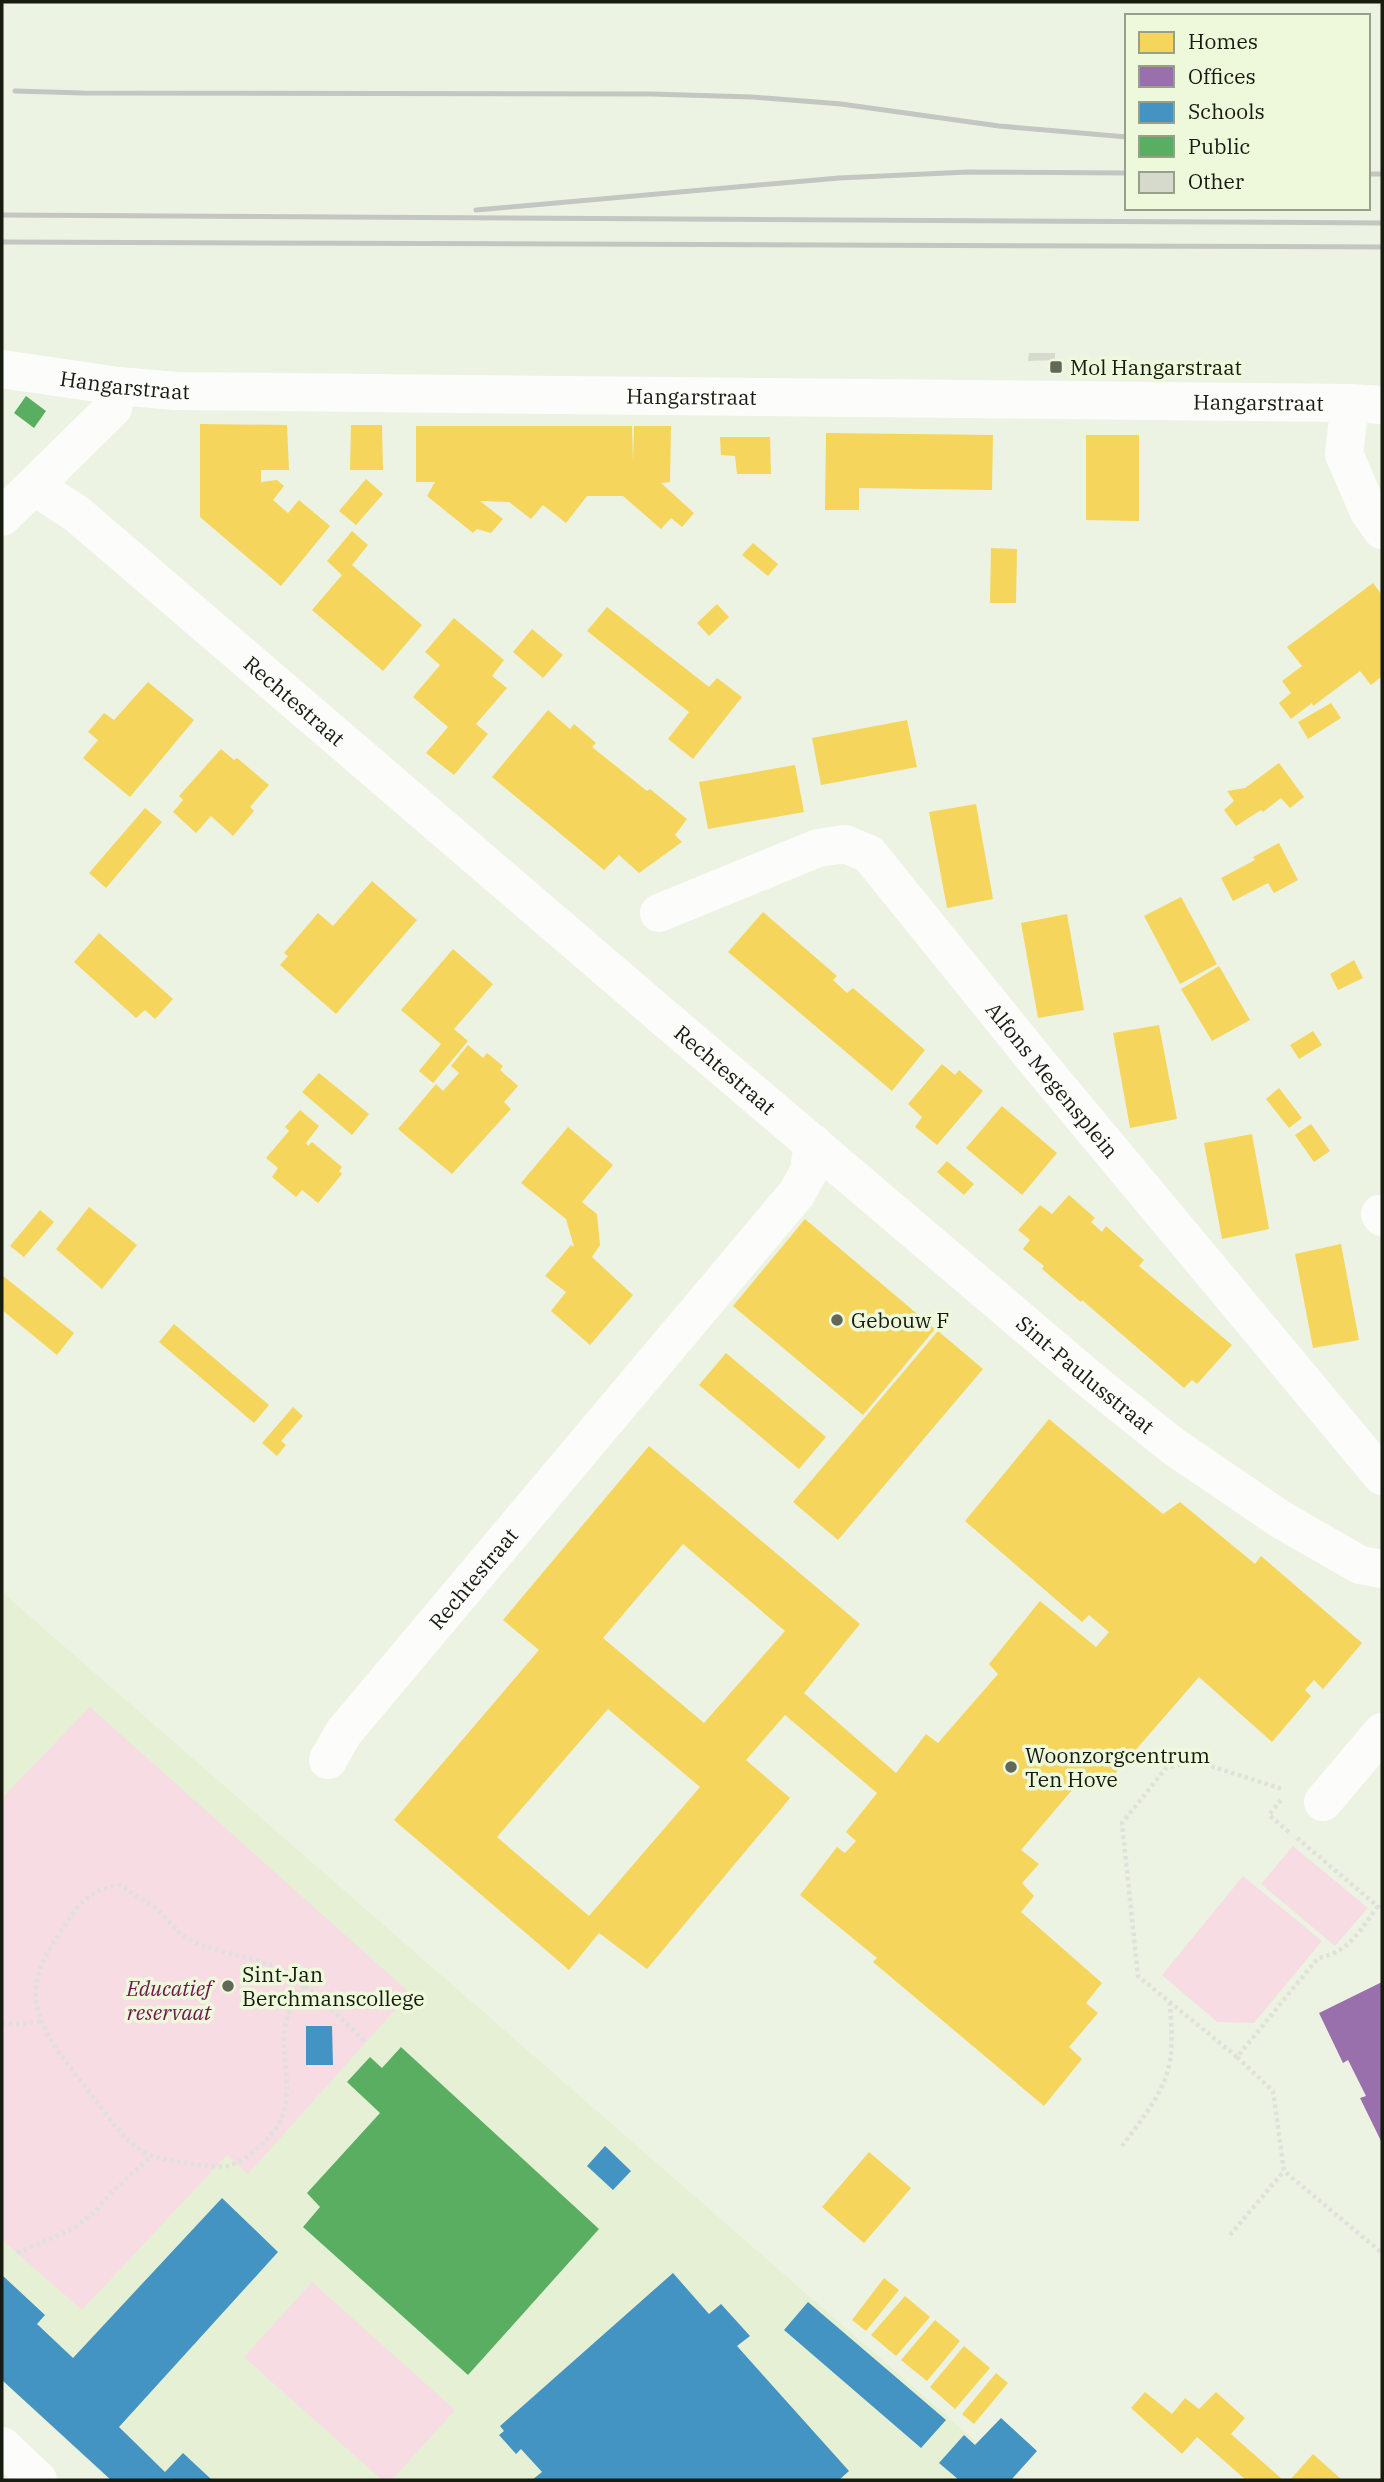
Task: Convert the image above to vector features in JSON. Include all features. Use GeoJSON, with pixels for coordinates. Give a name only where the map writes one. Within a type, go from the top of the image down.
{"type":"FeatureCollection","features":[{"type":"Feature","properties":{"kind":"street","name":"Hangarstraat"},"geometry":{"type":"LineString","coordinates":[[2,369],[118,386],[176,390],[1366,404]]}},
{"type":"Feature","properties":{"kind":"street"},"geometry":{"type":"LineString","coordinates":[[2,517],[113,408],[118,386]]}},
{"type":"Feature","properties":{"kind":"street"},"geometry":{"type":"LineString","coordinates":[[1366,404],[1344,454],[1369,512],[1382,530]]}},
{"type":"Feature","properties":{"kind":"street","name":"Rechtestraat"},"geometry":{"type":"LineString","coordinates":[[34,486],[77,514],[813,1143],[809,1171],[797,1193],[344,1732],[328,1760]]}},
{"type":"Feature","properties":{"kind":"street","name":"Alfons Megensplein"},"geometry":{"type":"LineString","coordinates":[[659,913],[818,848],[845,844],[869,854],[1038,1063],[1382,1476]]}},
{"type":"Feature","properties":{"kind":"street","name":"Sint-Paulusstraat"},"geometry":{"type":"LineString","coordinates":[[813,1143],[1172,1446],[1280,1519],[1360,1565],[1382,1569]]}},
{"type":"Feature","properties":{"kind":"street"},"geometry":{"type":"LineString","coordinates":[[1323,1802],[1382,1732]]}},
{"type":"Feature","properties":{"kind":"street"},"geometry":{"type":"LineString","coordinates":[[2,2446],[38,2480]]}},
{"type":"Feature","properties":{"kind":"path"},"geometry":{"type":"LineString","coordinates":[[1237,2057],[1318,1958],[1331,1956],[1348,1947],[1380,1908],[1269,1815],[1288,1791],[1195,1761],[1166,1768],[1122,1823],[1138,1976],[1237,2057],[1273,2091],[1284,2171],[1382,2253]]}},
{"type":"Feature","properties":{"kind":"path"},"geometry":{"type":"LineString","coordinates":[[303,1986],[294,1999],[286,2020],[286,2106],[274,2133],[249,2157],[226,2166],[206,2166],[151,2156],[128,2140],[62,2058],[44,2029],[36,1997],[41,1961],[86,1897],[106,1887],[120,1885],[157,1909],[182,1935],[192,1941],[287,1973],[303,1986],[366,2042]]}},
{"type":"Feature","properties":{"kind":"path"},"geometry":{"type":"LineString","coordinates":[[1122,2146],[1150,2106],[1168,2070],[1171,2043],[1170,2002]]}},
{"type":"Feature","properties":{"kind":"path"},"geometry":{"type":"LineString","coordinates":[[2,2023],[41,2021]]}},
{"type":"Feature","properties":{"kind":"path"},"geometry":{"type":"LineString","coordinates":[[17,2253],[73,2229],[96,2211],[110,2194],[151,2156]]}},
{"type":"Feature","properties":{"kind":"path"},"geometry":{"type":"LineString","coordinates":[[1230,2235],[1284,2171]]}},
{"type":"Feature","properties":{"kind":"shaded area","name":"Sint-Jan Berchmanscollege"},"geometry":{"type":"Polygon","coordinates":[[[2,1592],[1020,2480],[109,2480],[2,2381],[2,1592]]]}},
{"type":"Feature","properties":{"kind":"green space","name":"Educatief reservaat"},"geometry":{"type":"Polygon","coordinates":[[[90,1707],[410,1993],[248,2174],[227,2155],[82,2310],[2,2240],[2,1798],[90,1707]]]}},
{"type":"Feature","properties":{"kind":"green space"},"geometry":{"type":"Polygon","coordinates":[[[1293,1846],[1368,1908],[1335,1946],[1261,1884],[1293,1846]]]}},
{"type":"Feature","properties":{"kind":"green space"},"geometry":{"type":"Polygon","coordinates":[[[1243,1876],[1322,1941],[1254,2023],[1217,2022],[1162,1975],[1243,1876]]]}},
{"type":"Feature","properties":{"kind":"green space"},"geometry":{"type":"Polygon","coordinates":[[[312,2282],[455,2410],[392,2480],[382,2480],[244,2357],[312,2282]]]}},
{"type":"Feature","properties":{"kind":"building: Homes"},"geometry":{"type":"Polygon","coordinates":[[[200,424],[287,425],[289,470],[261,470],[261,482],[277,480],[284,486],[273,500],[288,513],[299,500],[330,526],[281,586],[200,517],[200,424]]]}},
{"type":"Feature","properties":{"kind":"building: Homes"},"geometry":{"type":"Polygon","coordinates":[[[351,425],[382,425],[383,470],[350,470],[351,425]]]}},
{"type":"Feature","properties":{"kind":"building: Homes"},"geometry":{"type":"Polygon","coordinates":[[[416,426],[632,426],[633,461],[634,426],[671,426],[670,482],[661,483],[694,513],[682,527],[671,518],[661,529],[623,496],[587,496],[566,523],[543,505],[531,519],[509,502],[480,501],[503,519],[491,533],[477,529],[473,533],[427,496],[435,482],[416,482],[416,426]]]}},
{"type":"Feature","properties":{"kind":"building: Homes"},"geometry":{"type":"Polygon","coordinates":[[[826,433],[993,435],[992,490],[859,488],[859,510],[825,510],[826,433]]]}},
{"type":"Feature","properties":{"kind":"building: Homes"},"geometry":{"type":"Polygon","coordinates":[[[1086,435],[1139,435],[1139,521],[1086,520],[1086,435]]]}},
{"type":"Feature","properties":{"kind":"building: Homes"},"geometry":{"type":"Polygon","coordinates":[[[720,437],[770,437],[771,474],[737,474],[735,456],[721,455],[720,437]]]}},
{"type":"Feature","properties":{"kind":"building: Homes"},"geometry":{"type":"Polygon","coordinates":[[[366,479],[383,494],[356,525],[339,511],[366,479]]]}},
{"type":"Feature","properties":{"kind":"building: Homes"},"geometry":{"type":"Polygon","coordinates":[[[352,531],[368,545],[352,565],[422,625],[383,671],[312,610],[342,575],[327,561],[352,531]]]}},
{"type":"Feature","properties":{"kind":"building: Homes"},"geometry":{"type":"Polygon","coordinates":[[[753,543],[778,564],[768,576],[742,555],[753,543]]]}},
{"type":"Feature","properties":{"kind":"building: Homes"},"geometry":{"type":"Polygon","coordinates":[[[991,548],[1017,549],[1016,603],[990,603],[991,548]]]}},
{"type":"Feature","properties":{"kind":"building: Homes"},"geometry":{"type":"Polygon","coordinates":[[[1373,583],[1382,595],[1382,676],[1371,685],[1360,671],[1291,719],[1279,703],[1291,693],[1282,681],[1302,666],[1287,647],[1373,583]]]}},
{"type":"Feature","properties":{"kind":"building: Homes"},"geometry":{"type":"Polygon","coordinates":[[[717,604],[729,617],[709,636],[697,623],[717,604]]]}},
{"type":"Feature","properties":{"kind":"building: Homes"},"geometry":{"type":"Polygon","coordinates":[[[607,607],[709,687],[717,678],[742,697],[693,759],[668,739],[689,712],[587,631],[607,607]]]}},
{"type":"Feature","properties":{"kind":"building: Homes"},"geometry":{"type":"Polygon","coordinates":[[[454,618],[504,660],[492,676],[507,688],[476,724],[488,734],[454,775],[426,753],[448,727],[413,697],[440,665],[425,652],[454,618]]]}},
{"type":"Feature","properties":{"kind":"building: Homes"},"geometry":{"type":"Polygon","coordinates":[[[532,629],[563,655],[543,678],[513,652],[532,629]]]}},
{"type":"Feature","properties":{"kind":"building: Homes"},"geometry":{"type":"Polygon","coordinates":[[[148,682],[194,720],[130,797],[83,758],[98,740],[88,732],[104,713],[114,720],[148,682]]]}},
{"type":"Feature","properties":{"kind":"building: Homes"},"geometry":{"type":"Polygon","coordinates":[[[1331,703],[1341,718],[1308,739],[1298,722],[1331,703]]]}},
{"type":"Feature","properties":{"kind":"building: Homes"},"geometry":{"type":"Polygon","coordinates":[[[548,710],[570,729],[574,724],[596,743],[592,747],[687,819],[675,835],[682,842],[639,873],[619,855],[604,870],[492,777],[548,710]]]}},
{"type":"Feature","properties":{"kind":"building: Homes"},"geometry":{"type":"Polygon","coordinates":[[[907,720],[917,767],[821,785],[812,738],[907,720]]]}},
{"type":"Feature","properties":{"kind":"building: Homes"},"geometry":{"type":"Polygon","coordinates":[[[221,749],[234,760],[237,758],[269,785],[250,807],[254,811],[233,836],[211,816],[196,833],[173,812],[183,800],[179,796],[221,749]]]}},
{"type":"Feature","properties":{"kind":"building: Homes"},"geometry":{"type":"Polygon","coordinates":[[[1279,763],[1304,797],[1290,808],[1281,798],[1263,812],[1261,810],[1236,826],[1224,810],[1234,801],[1227,791],[1245,788],[1279,763]]]}},
{"type":"Feature","properties":{"kind":"building: Homes"},"geometry":{"type":"Polygon","coordinates":[[[795,765],[804,812],[708,829],[699,782],[795,765]]]}},
{"type":"Feature","properties":{"kind":"building: Homes"},"geometry":{"type":"Polygon","coordinates":[[[976,804],[993,899],[947,908],[929,812],[976,804]]]}},
{"type":"Feature","properties":{"kind":"building: Homes"},"geometry":{"type":"Polygon","coordinates":[[[145,808],[162,822],[106,888],[89,873],[145,808]]]}},
{"type":"Feature","properties":{"kind":"building: Homes"},"geometry":{"type":"Polygon","coordinates":[[[1279,843],[1298,880],[1274,893],[1268,883],[1233,901],[1221,878],[1255,860],[1253,857],[1279,843]]]}},
{"type":"Feature","properties":{"kind":"building: Homes"},"geometry":{"type":"Polygon","coordinates":[[[372,881],[417,920],[336,1014],[280,965],[288,956],[284,953],[318,913],[333,926],[372,881]]]}},
{"type":"Feature","properties":{"kind":"building: Homes"},"geometry":{"type":"Polygon","coordinates":[[[1181,897],[1217,964],[1180,984],[1144,916],[1181,897]]]}},
{"type":"Feature","properties":{"kind":"building: Homes"},"geometry":{"type":"Polygon","coordinates":[[[763,912],[837,976],[833,980],[847,993],[853,988],[925,1050],[892,1091],[728,952],[763,912]]]}},
{"type":"Feature","properties":{"kind":"building: Homes"},"geometry":{"type":"Polygon","coordinates":[[[1067,914],[1084,1010],[1038,1018],[1021,923],[1067,914]]]}},
{"type":"Feature","properties":{"kind":"building: Homes"},"geometry":{"type":"Polygon","coordinates":[[[99,933],[173,999],[155,1019],[145,1010],[136,1018],[74,962],[99,933]]]}},
{"type":"Feature","properties":{"kind":"building: Homes"},"geometry":{"type":"Polygon","coordinates":[[[453,949],[493,984],[454,1029],[468,1041],[433,1083],[419,1071],[441,1044],[401,1010],[453,949]]]}},
{"type":"Feature","properties":{"kind":"building: Homes"},"geometry":{"type":"Polygon","coordinates":[[[1354,960],[1363,978],[1338,990],[1330,974],[1354,960]]]}},
{"type":"Feature","properties":{"kind":"building: Homes"},"geometry":{"type":"Polygon","coordinates":[[[1219,966],[1250,1020],[1212,1041],[1181,989],[1219,966]]]}},
{"type":"Feature","properties":{"kind":"building: Homes"},"geometry":{"type":"Polygon","coordinates":[[[1159,1025],[1177,1119],[1130,1128],[1113,1033],[1159,1025]]]}},
{"type":"Feature","properties":{"kind":"building: Homes"},"geometry":{"type":"Polygon","coordinates":[[[1313,1031],[1322,1045],[1299,1059],[1290,1045],[1313,1031]]]}},
{"type":"Feature","properties":{"kind":"building: Homes"},"geometry":{"type":"Polygon","coordinates":[[[468,1045],[483,1058],[487,1053],[503,1066],[500,1070],[518,1086],[504,1102],[511,1109],[452,1174],[398,1129],[436,1084],[443,1091],[459,1073],[451,1066],[468,1045]]]}},
{"type":"Feature","properties":{"kind":"building: Homes"},"geometry":{"type":"Polygon","coordinates":[[[942,1064],[955,1075],[959,1070],[983,1091],[937,1145],[915,1127],[922,1117],[908,1104],[942,1064]]]}},
{"type":"Feature","properties":{"kind":"building: Homes"},"geometry":{"type":"Polygon","coordinates":[[[319,1073],[369,1114],[352,1135],[302,1092],[319,1073]]]}},
{"type":"Feature","properties":{"kind":"building: Homes"},"geometry":{"type":"Polygon","coordinates":[[[1279,1088],[1302,1118],[1289,1128],[1266,1099],[1279,1088]]]}},
{"type":"Feature","properties":{"kind":"building: Homes"},"geometry":{"type":"Polygon","coordinates":[[[1002,1106],[1057,1153],[1022,1195],[966,1148],[1002,1106]]]}},
{"type":"Feature","properties":{"kind":"building: Homes"},"geometry":{"type":"Polygon","coordinates":[[[300,1110],[319,1126],[306,1143],[308,1146],[312,1142],[342,1167],[339,1171],[342,1174],[318,1203],[302,1190],[296,1197],[272,1177],[278,1168],[266,1158],[289,1131],[285,1127],[300,1110]]]}},
{"type":"Feature","properties":{"kind":"building: Homes"},"geometry":{"type":"Polygon","coordinates":[[[1311,1124],[1330,1151],[1314,1162],[1295,1135],[1311,1124]]]}},
{"type":"Feature","properties":{"kind":"building: Homes"},"geometry":{"type":"Polygon","coordinates":[[[568,1127],[613,1165],[582,1202],[597,1214],[600,1245],[592,1257],[633,1295],[590,1345],[551,1311],[566,1292],[545,1276],[571,1245],[574,1247],[566,1219],[521,1183],[568,1127]]]}},
{"type":"Feature","properties":{"kind":"building: Homes"},"geometry":{"type":"Polygon","coordinates":[[[1252,1134],[1269,1229],[1222,1239],[1204,1143],[1252,1134]]]}},
{"type":"Feature","properties":{"kind":"building: Homes"},"geometry":{"type":"Polygon","coordinates":[[[947,1161],[974,1184],[964,1195],[937,1172],[947,1161]]]}},
{"type":"Feature","properties":{"kind":"building: Homes"},"geometry":{"type":"Polygon","coordinates":[[[1069,1195],[1095,1218],[1091,1222],[1102,1232],[1106,1226],[1144,1260],[1139,1266],[1232,1345],[1197,1384],[1192,1380],[1184,1388],[1042,1269],[1044,1266],[1023,1249],[1030,1240],[1018,1230],[1040,1205],[1052,1214],[1069,1195]]]}},
{"type":"Feature","properties":{"kind":"building: Homes"},"geometry":{"type":"Polygon","coordinates":[[[89,1207],[137,1245],[102,1289],[56,1249],[89,1207]]]}},
{"type":"Feature","properties":{"kind":"building: Homes"},"geometry":{"type":"Polygon","coordinates":[[[40,1210],[54,1222],[24,1257],[10,1246],[40,1210]]]}},
{"type":"Feature","properties":{"kind":"building: Homes","name":"Gebouw F"},"geometry":{"type":"Polygon","coordinates":[[[805,1219],[935,1329],[863,1415],[733,1306],[805,1219]]]}},
{"type":"Feature","properties":{"kind":"building: Homes"},"geometry":{"type":"Polygon","coordinates":[[[1341,1244],[1359,1340],[1313,1348],[1295,1254],[1341,1244]]]}},
{"type":"Feature","properties":{"kind":"building: Homes"},"geometry":{"type":"Polygon","coordinates":[[[2,1275],[74,1333],[57,1355],[2,1310],[2,1275]]]}},
{"type":"Feature","properties":{"kind":"building: Homes"},"geometry":{"type":"Polygon","coordinates":[[[174,1324],[269,1405],[254,1423],[159,1342],[174,1324]]]}},
{"type":"Feature","properties":{"kind":"building: Homes"},"geometry":{"type":"Polygon","coordinates":[[[938,1331],[983,1369],[838,1540],[793,1502],[938,1331]]]}},
{"type":"Feature","properties":{"kind":"building: Homes"},"geometry":{"type":"Polygon","coordinates":[[[726,1353],[826,1437],[799,1469],[699,1385],[726,1353]]]}},
{"type":"Feature","properties":{"kind":"building: Homes"},"geometry":{"type":"Polygon","coordinates":[[[293,1407],[303,1416],[281,1441],[286,1445],[277,1456],[262,1443],[293,1407]]]}},
{"type":"Feature","properties":{"kind":"building: Homes","name":"Woonzorgcentrum Ten Hove"},"geometry":{"type":"Polygon","coordinates":[[[1049,1419],[1163,1514],[1180,1502],[1255,1564],[1261,1556],[1362,1643],[1323,1689],[1314,1680],[1305,1690],[1311,1696],[1272,1742],[1199,1677],[1100,1791],[1084,1776],[1021,1850],[1039,1864],[1022,1883],[1034,1896],[1021,1912],[1102,1983],[1086,2003],[1098,2013],[1069,2047],[1082,2059],[1044,2106],[873,1962],[877,1958],[800,1895],[837,1847],[845,1853],[856,1841],[846,1832],[877,1793],[785,1715],[746,1760],[790,1798],[647,1969],[599,1933],[569,1970],[394,1820],[539,1650],[503,1620],[649,1446],[860,1624],[804,1693],[896,1773],[926,1734],[938,1743],[998,1674],[989,1664],[1040,1601],[1096,1647],[1109,1632],[1089,1615],[1082,1622],[965,1521],[1049,1419]],[[683,1544],[603,1638],[704,1723],[785,1631],[683,1544]],[[608,1709],[497,1837],[589,1916],[700,1787],[608,1709]]]}},
{"type":"Feature","properties":{"kind":"building: Homes"},"geometry":{"type":"Polygon","coordinates":[[[869,2152],[911,2188],[864,2243],[822,2207],[869,2152]]]}},
{"type":"Feature","properties":{"kind":"building: Homes"},"geometry":{"type":"Polygon","coordinates":[[[884,2278],[899,2290],[866,2331],[852,2320],[884,2278]]]}},
{"type":"Feature","properties":{"kind":"building: Homes"},"geometry":{"type":"Polygon","coordinates":[[[905,2296],[930,2317],[896,2356],[871,2335],[905,2296]]]}},
{"type":"Feature","properties":{"kind":"building: Homes"},"geometry":{"type":"Polygon","coordinates":[[[935,2320],[960,2341],[927,2381],[901,2360],[935,2320]]]}},
{"type":"Feature","properties":{"kind":"building: Homes"},"geometry":{"type":"Polygon","coordinates":[[[964,2346],[990,2368],[955,2409],[930,2387],[964,2346]]]}},
{"type":"Feature","properties":{"kind":"building: Homes"},"geometry":{"type":"Polygon","coordinates":[[[996,2373],[1008,2383],[974,2424],[962,2414],[996,2373]]]}},
{"type":"Feature","properties":{"kind":"building: Homes"},"geometry":{"type":"Polygon","coordinates":[[[1145,2392],[1172,2414],[1185,2398],[1199,2409],[1216,2392],[1245,2418],[1231,2434],[1283,2480],[1246,2480],[1197,2437],[1182,2454],[1131,2408],[1145,2392]]]}},
{"type":"Feature","properties":{"kind":"building: Homes"},"geometry":{"type":"Polygon","coordinates":[[[1313,2454],[1342,2480],[1290,2480],[1313,2454]]]}},
{"type":"Feature","properties":{"kind":"building: Offices"},"geometry":{"type":"Polygon","coordinates":[[[1382,1982],[1382,2143],[1360,2098],[1366,2096],[1348,2060],[1343,2063],[1319,2013],[1382,1982]]]}},
{"type":"Feature","properties":{"kind":"building: Schools"},"geometry":{"type":"Polygon","coordinates":[[[306,2026],[332,2026],[333,2065],[306,2065],[306,2026]]]}},
{"type":"Feature","properties":{"kind":"building: Schools"},"geometry":{"type":"Polygon","coordinates":[[[605,2146],[631,2171],[613,2190],[587,2166],[605,2146]]]}},
{"type":"Feature","properties":{"kind":"building: Schools"},"geometry":{"type":"Polygon","coordinates":[[[222,2198],[278,2252],[119,2427],[165,2472],[183,2453],[212,2480],[111,2480],[2,2380],[2,2275],[45,2315],[37,2324],[73,2358],[222,2198]]]}},
{"type":"Feature","properties":{"kind":"building: Schools"},"geometry":{"type":"Polygon","coordinates":[[[673,2273],[709,2314],[721,2304],[750,2336],[737,2346],[849,2471],[839,2480],[532,2480],[542,2472],[521,2449],[516,2454],[499,2435],[504,2431],[500,2426],[673,2273]]]}},
{"type":"Feature","properties":{"kind":"building: Schools"},"geometry":{"type":"Polygon","coordinates":[[[808,2302],[946,2420],[921,2448],[784,2330],[808,2302]]]}},
{"type":"Feature","properties":{"kind":"building: Schools"},"geometry":{"type":"Polygon","coordinates":[[[1001,2418],[1037,2451],[1011,2480],[959,2480],[939,2463],[964,2435],[975,2445],[1001,2418]]]}},
{"type":"Feature","properties":{"kind":"building: Public"},"geometry":{"type":"Polygon","coordinates":[[[26,396],[46,411],[34,428],[14,413],[26,396]]]}},
{"type":"Feature","properties":{"kind":"building: Public"},"geometry":{"type":"Polygon","coordinates":[[[401,2047],[599,2229],[468,2375],[303,2227],[320,2207],[307,2193],[380,2113],[347,2082],[370,2057],[382,2068],[401,2047]]]}},
{"type":"Feature","properties":{"kind":"building: Other"},"geometry":{"type":"Polygon","coordinates":[[[1029,353],[1055,353],[1055,360],[1028,361],[1029,353]]]}},
{"type":"Feature","properties":{"kind":"railway"},"geometry":{"type":"LineString","coordinates":[[15,91],[651,94],[752,97],[841,104],[999,126],[1125,137]]}},
{"type":"Feature","properties":{"kind":"railway"},"geometry":{"type":"LineString","coordinates":[[476,210],[839,178],[968,172],[1125,173]]}},
{"type":"Feature","properties":{"kind":"railway"},"geometry":{"type":"LineString","coordinates":[[1370,174],[1382,174]]}},
{"type":"Feature","properties":{"kind":"railway"},"geometry":{"type":"LineString","coordinates":[[2,215],[1382,223]]}},
{"type":"Feature","properties":{"kind":"railway"},"geometry":{"type":"LineString","coordinates":[[2,242],[1382,247]]}},
{"type":"Feature","properties":{"kind":"place","name":"Mol Hangarstraat"},"geometry":{"type":"Point","coordinates":[1056,367]}},
{"type":"Feature","properties":{"kind":"place","name":"Gebouw F"},"geometry":{"type":"Point","coordinates":[837,1320]}},
{"type":"Feature","properties":{"kind":"place","name":"Woonzorgcentrum Ten Hove"},"geometry":{"type":"Point","coordinates":[1011,1767]}},
{"type":"Feature","properties":{"kind":"place","name":"Sint-Jan Berchmanscollege"},"geometry":{"type":"Point","coordinates":[228,1986]}}]}
